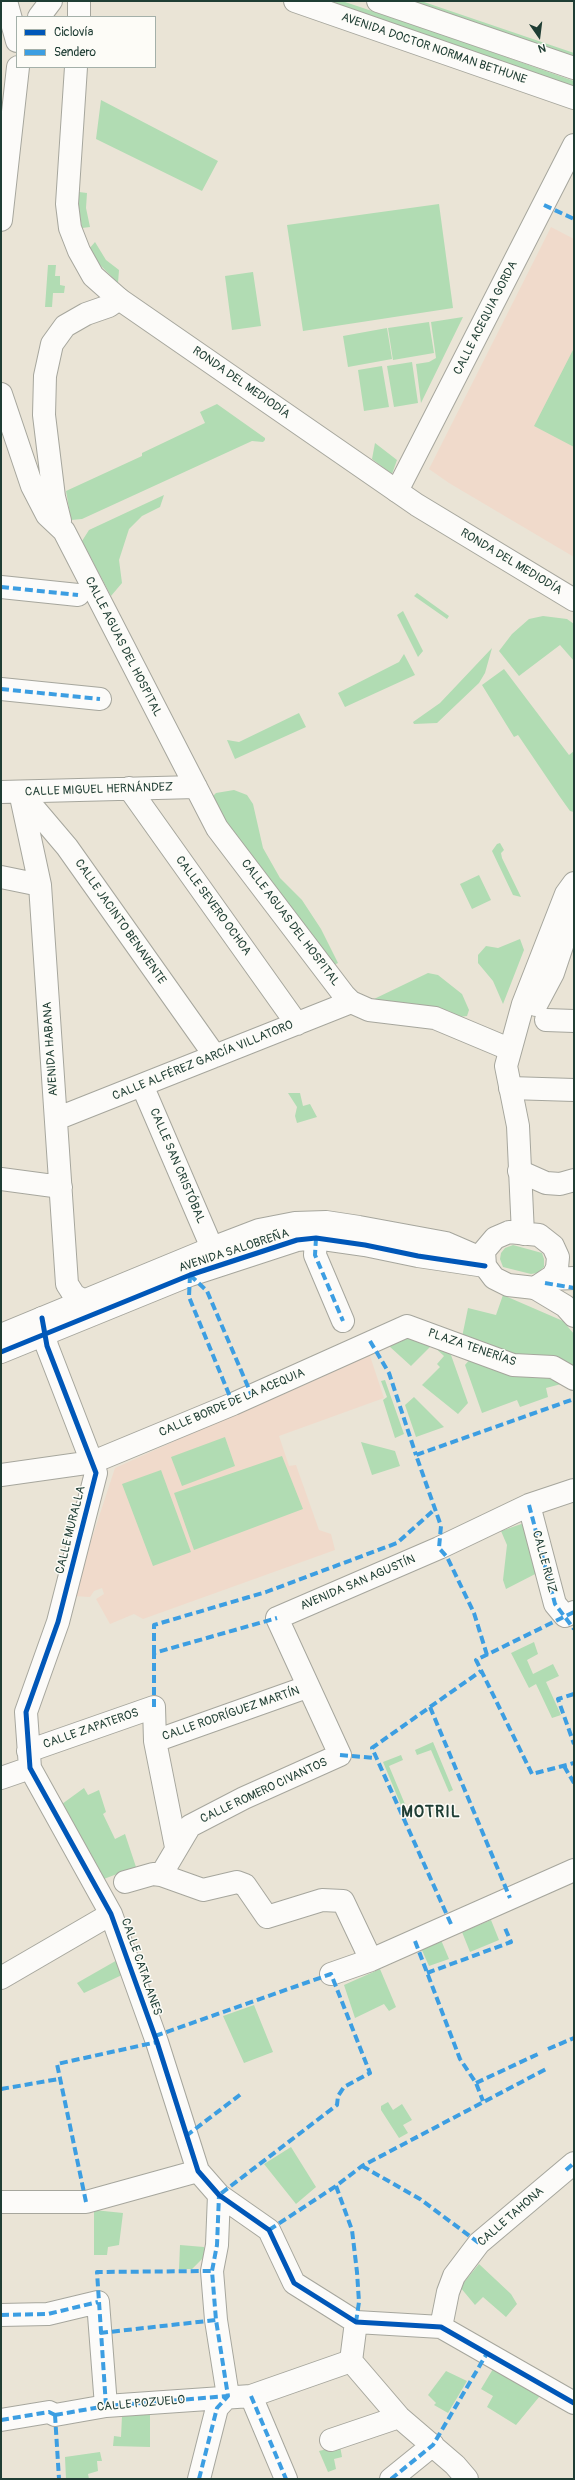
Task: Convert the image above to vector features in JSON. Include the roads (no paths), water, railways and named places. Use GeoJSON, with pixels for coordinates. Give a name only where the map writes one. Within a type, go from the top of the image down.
{"type":"FeatureCollection","features":[{"type":"Feature","properties":{"kind":"street"},"geometry":{"type":"LineString","coordinates":[[6,1],[16,37]]}},
{"type":"Feature","properties":{"kind":"street"},"geometry":{"type":"LineString","coordinates":[[40,16],[51,1]]}},
{"type":"Feature","properties":{"kind":"street"},"geometry":{"type":"LineString","coordinates":[[79,1],[79,16]]}},
{"type":"Feature","properties":{"kind":"street","name":"AVENIDA DOCTOR NORMAN BETHUNE"},"geometry":{"type":"LineString","coordinates":[[295,1],[574,98]]}},
{"type":"Feature","properties":{"kind":"street"},"geometry":{"type":"LineString","coordinates":[[378,1],[574,68]]}},
{"type":"Feature","properties":{"kind":"street"},"geometry":{"type":"LineString","coordinates":[[1,220],[18,68]]}},
{"type":"Feature","properties":{"kind":"street","name":"RONDA DEL MEDIODÍA"},"geometry":{"type":"LineString","coordinates":[[76,68],[67,204],[70,228],[79,251],[93,276],[119,299],[397,491],[574,600]]}},
{"type":"Feature","properties":{"kind":"street","name":"CALLE ACEQUIA GORDA"},"geometry":{"type":"LineString","coordinates":[[397,491],[574,146]]}},
{"type":"Feature","properties":{"kind":"street","name":"CALLE AGUAS DEL HOSPITAL"},"geometry":{"type":"LineString","coordinates":[[119,299],[109,306],[86,314],[65,326],[52,344],[45,376],[44,415],[54,502],[64,531],[217,828],[351,1002],[369,1010],[435,1018],[509,1049]]}},
{"type":"Feature","properties":{"kind":"street","name":"CALLE AGUAS DEL HOSPITAL"},"geometry":{"type":"LineString","coordinates":[[1,394],[32,486],[48,516],[64,531]]}},
{"type":"Feature","properties":{"kind":"street"},"geometry":{"type":"LineString","coordinates":[[1,587],[78,595]]}},
{"type":"Feature","properties":{"kind":"street"},"geometry":{"type":"LineString","coordinates":[[1,689],[100,699]]}},
{"type":"Feature","properties":{"kind":"street","name":"CALLE MIGUEL HERNÁNDEZ"},"geometry":{"type":"LineString","coordinates":[[10,792],[196,787]]}},
{"type":"Feature","properties":{"kind":"street","name":"CALLE SEVERO OCHOA"},"geometry":{"type":"LineString","coordinates":[[129,788],[297,1024]]}},
{"type":"Feature","properties":{"kind":"street","name":"AVENIDA HABANA"},"geometry":{"type":"LineString","coordinates":[[10,792],[40,885],[67,1284],[74,1295],[84,1301]]}},
{"type":"Feature","properties":{"kind":"street","name":"CALLE JACINTO BENAVENTE"},"geometry":{"type":"LineString","coordinates":[[10,792],[67,847],[215,1056]]}},
{"type":"Feature","properties":{"kind":"street"},"geometry":{"type":"LineString","coordinates":[[1,877],[40,885]]}},
{"type":"Feature","properties":{"kind":"street"},"geometry":{"type":"LineString","coordinates":[[523,1234],[518,1126],[506,1066],[509,1049],[523,1004],[566,894],[574,883]]}},
{"type":"Feature","properties":{"kind":"street"},"geometry":{"type":"LineString","coordinates":[[517,1027],[534,1008],[553,972],[574,910]]}},
{"type":"Feature","properties":{"kind":"street","name":"CALLE ALFÉREZ GARCÍA VILLATORO"},"geometry":{"type":"LineString","coordinates":[[56,1119],[351,1002]]}},
{"type":"Feature","properties":{"kind":"street"},"geometry":{"type":"LineString","coordinates":[[546,1020],[574,1020]]}},
{"type":"Feature","properties":{"kind":"street","name":"CALLE SAN CRISTÓBAL"},"geometry":{"type":"LineString","coordinates":[[142,1085],[212,1248]]}},
{"type":"Feature","properties":{"kind":"street"},"geometry":{"type":"LineString","coordinates":[[510,1088],[574,1090]]}},
{"type":"Feature","properties":{"kind":"street"},"geometry":{"type":"LineString","coordinates":[[519,1170],[546,1183],[560,1184],[574,1180]]}},
{"type":"Feature","properties":{"kind":"street"},"geometry":{"type":"LineString","coordinates":[[1,1179],[61,1187]]}},
{"type":"Feature","properties":{"kind":"street","name":"AVENIDA SALOBREÑA"},"geometry":{"type":"LineString","coordinates":[[1,1352],[84,1301],[259,1230],[295,1223],[326,1222],[453,1245],[485,1256]]}},
{"type":"Feature","properties":{"kind":"street"},"geometry":{"type":"LineString","coordinates":[[543,1283],[566,1259],[553,1246],[539,1235],[509,1232],[495,1238],[485,1256],[494,1278],[508,1285],[543,1283],[574,1278]]}},
{"type":"Feature","properties":{"kind":"street"},"geometry":{"type":"LineString","coordinates":[[316,1238],[315,1255],[343,1321]]}},
{"type":"Feature","properties":{"kind":"street","name":"AVENIDA SALOBREÑA"},"geometry":{"type":"LineString","coordinates":[[1,1335],[44,1326],[121,1302],[209,1268],[283,1244],[316,1238],[485,1256]]}},
{"type":"Feature","properties":{"kind":"street"},"geometry":{"type":"LineString","coordinates":[[543,1283],[574,1288]]}},
{"type":"Feature","properties":{"kind":"street"},"geometry":{"type":"LineString","coordinates":[[543,1283],[574,1316]]}},
{"type":"Feature","properties":{"kind":"street","name":"CALLE MURALLA"},"geometry":{"type":"LineString","coordinates":[[29,1760],[26,1712],[58,1622],[96,1473],[47,1346],[44,1326]]}},
{"type":"Feature","properties":{"kind":"street","name":"PLAZA TENERÍAS"},"geometry":{"type":"LineString","coordinates":[[370,1341],[407,1326],[512,1365],[553,1367],[574,1379]]}},
{"type":"Feature","properties":{"kind":"street","name":"CALLE BORDE DE LA ACEQUIA"},"geometry":{"type":"LineString","coordinates":[[1,1475],[93,1462],[240,1401],[370,1341]]}},
{"type":"Feature","properties":{"kind":"street"},"geometry":{"type":"LineString","coordinates":[[529,1505],[574,1490]]}},
{"type":"Feature","properties":{"kind":"street","name":"AVENIDA SAN AGUSTÍN"},"geometry":{"type":"LineString","coordinates":[[307,1687],[277,1618],[440,1548],[529,1505]]}},
{"type":"Feature","properties":{"kind":"street","name":"CALLE RUIZ"},"geometry":{"type":"LineString","coordinates":[[529,1505],[555,1604],[570,1614]]}},
{"type":"Feature","properties":{"kind":"street","name":"CALLE RODRÍGUEZ MARTÍN"},"geometry":{"type":"LineString","coordinates":[[155,1741],[307,1687]]}},
{"type":"Feature","properties":{"kind":"street","name":"CALLE ROMERO CIVANTOS"},"geometry":{"type":"LineString","coordinates":[[176,1847],[190,1826],[244,1798],[340,1755],[307,1687]]}},
{"type":"Feature","properties":{"kind":"street","name":"CALLE ZAPATEROS"},"geometry":{"type":"LineString","coordinates":[[1,1778],[29,1760],[154,1707],[155,1741]]}},
{"type":"Feature","properties":{"kind":"street"},"geometry":{"type":"LineString","coordinates":[[155,1741],[176,1847],[161,1875]]}},
{"type":"Feature","properties":{"kind":"street","name":"CALLE CATALANES"},"geometry":{"type":"LineString","coordinates":[[29,1760],[112,1914],[157,2042],[198,2171],[219,2195],[269,2230],[294,2282],[356,2322]]}},
{"type":"Feature","properties":{"kind":"street"},"geometry":{"type":"LineString","coordinates":[[101,1895],[162,1859],[176,1847]]}},
{"type":"Feature","properties":{"kind":"street"},"geometry":{"type":"LineString","coordinates":[[332,1974],[371,1960],[574,1870]]}},
{"type":"Feature","properties":{"kind":"street"},"geometry":{"type":"LineString","coordinates":[[125,1882],[153,1874],[161,1875],[203,1890],[237,1882],[245,1885],[267,1917],[322,1900],[342,1901],[371,1960]]}},
{"type":"Feature","properties":{"kind":"street"},"geometry":{"type":"LineString","coordinates":[[1,1978],[112,1914]]}},
{"type":"Feature","properties":{"kind":"street"},"geometry":{"type":"LineString","coordinates":[[1,2202],[86,2202],[198,2171]]}},
{"type":"Feature","properties":{"kind":"street","name":"CALLE TAHONA"},"geometry":{"type":"LineString","coordinates":[[441,2327],[448,2292],[454,2276],[479,2243],[571,2171]]}},
{"type":"Feature","properties":{"kind":"street"},"geometry":{"type":"LineString","coordinates":[[200,2479],[217,2408],[228,2396],[216,2320],[212,2271],[217,2245],[219,2195]]}},
{"type":"Feature","properties":{"kind":"street"},"geometry":{"type":"LineString","coordinates":[[1,2315],[48,2314],[98,2302],[106,2406]]}},
{"type":"Feature","properties":{"kind":"street"},"geometry":{"type":"LineString","coordinates":[[467,2479],[455,2465],[433,2445],[398,2417],[351,2361],[356,2322],[441,2327],[486,2355],[574,2403]]}},
{"type":"Feature","properties":{"kind":"street","name":"CALLE POZUELO"},"geometry":{"type":"LineString","coordinates":[[1,2420],[49,2412],[55,2415],[106,2406],[228,2396],[250,2396],[351,2361]]}},
{"type":"Feature","properties":{"kind":"street"},"geometry":{"type":"LineString","coordinates":[[250,2396],[286,2479]]}},
{"type":"Feature","properties":{"kind":"street"},"geometry":{"type":"LineString","coordinates":[[330,2440],[398,2417]]}},
{"type":"Feature","properties":{"kind":"street"},"geometry":{"type":"LineString","coordinates":[[391,2479],[433,2445]]}},
{"type":"Feature","properties":{"kind":"district","name":"MOTRIL"},"geometry":{"type":"Point","coordinates":[431,1813]}}]}
